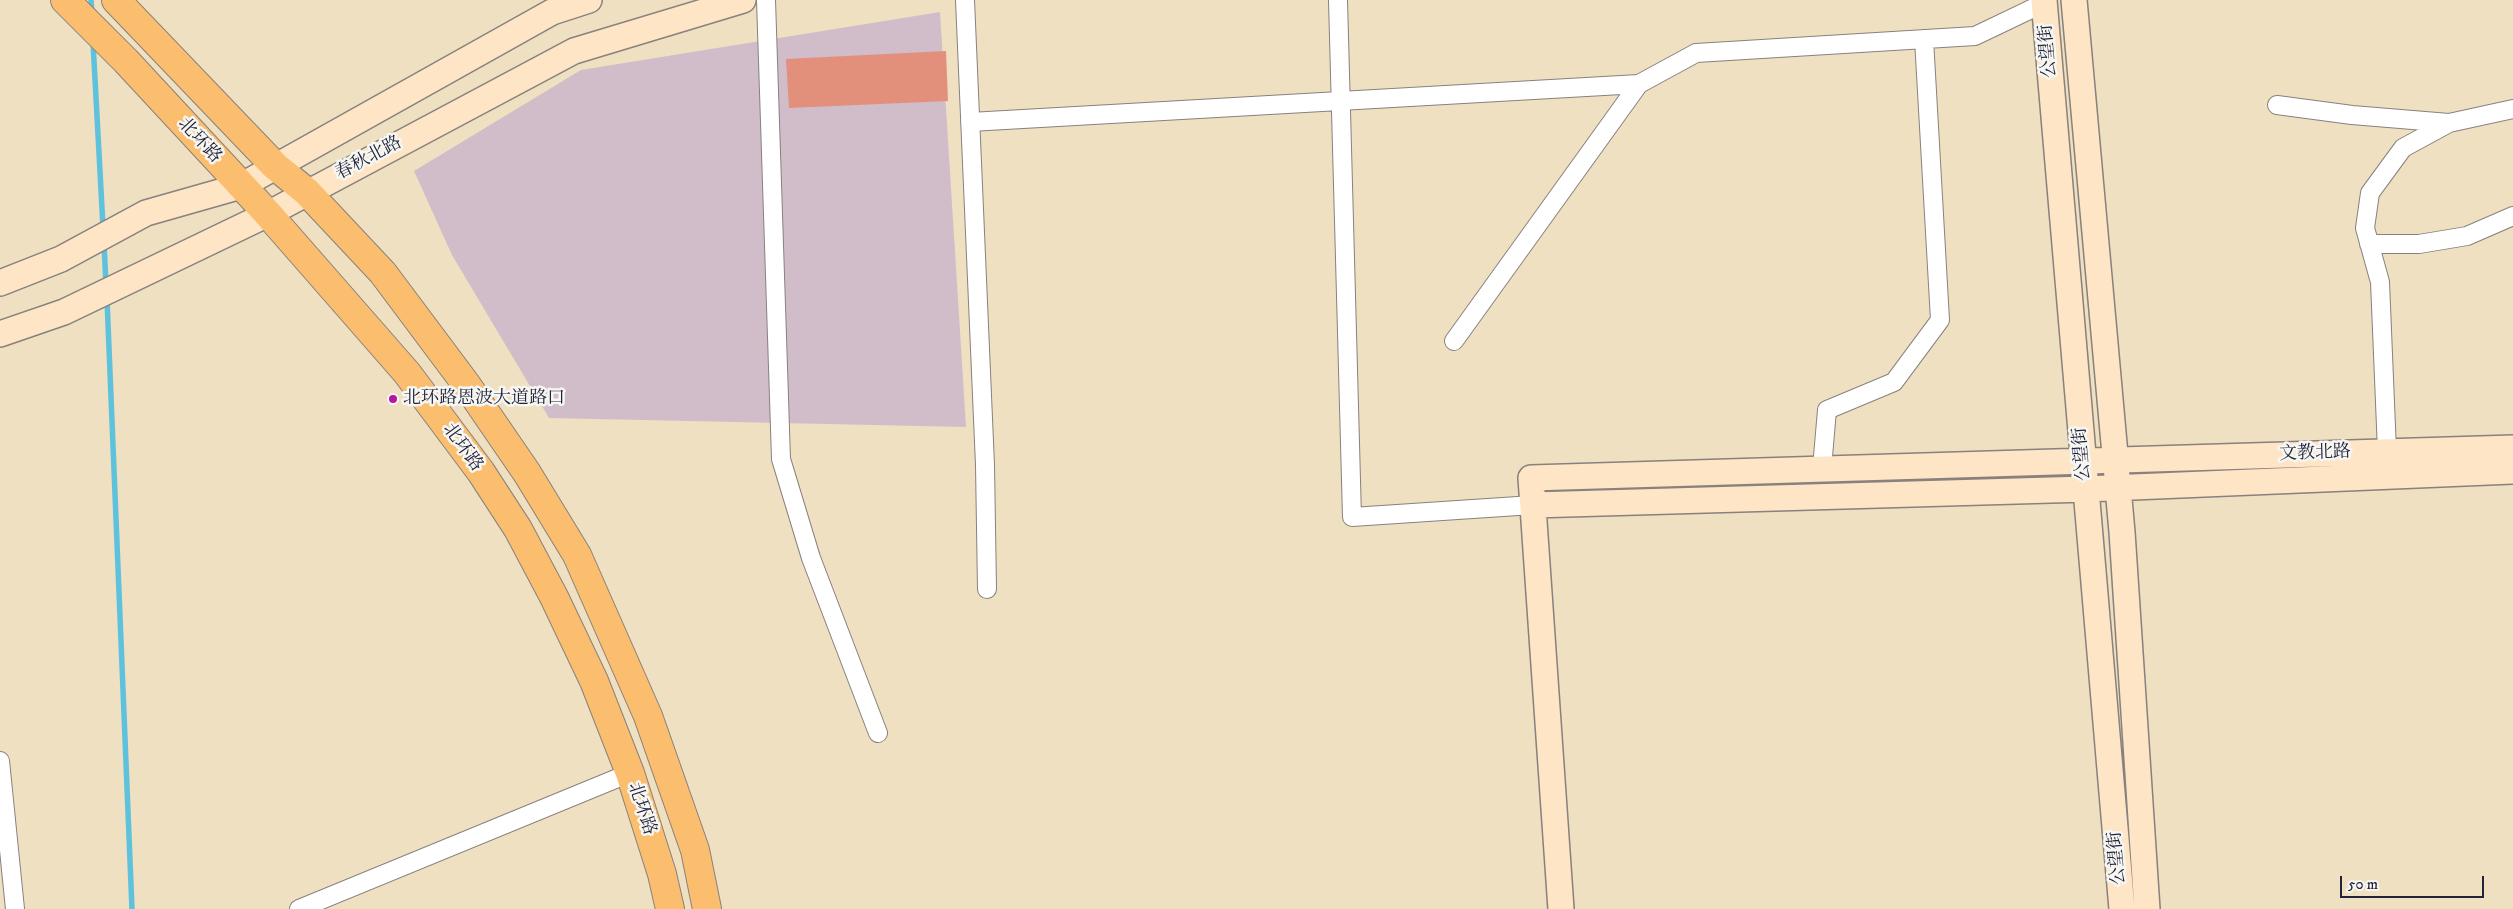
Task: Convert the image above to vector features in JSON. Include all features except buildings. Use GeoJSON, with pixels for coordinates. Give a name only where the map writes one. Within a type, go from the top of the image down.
{"type":"FeatureCollection","features":[{"type":"Feature","properties":{"kind":"main road","name":"北环路"},"geometry":{"type":"LineString","coordinates":[[64,0],[126,61],[268,214],[407,373],[481,472],[518,529],[554,597],[594,680],[630,773],[662,874],[670,909]]}},
{"type":"Feature","properties":{"kind":"main road","name":"北环路"},"geometry":{"type":"LineString","coordinates":[[120,4],[276,166],[307,192],[383,273],[466,384],[527,473],[577,554],[648,716],[695,850],[706,909]]}},
{"type":"Feature","properties":{"kind":"street"},"geometry":{"type":"LineString","coordinates":[[0,283],[61,259],[146,213],[241,186],[552,12],[589,0]]}},
{"type":"Feature","properties":{"kind":"street","name":"春秋北路"},"geometry":{"type":"LineString","coordinates":[[0,334],[64,312],[150,269],[268,214],[574,51],[743,0]]}},
{"type":"Feature","properties":{"kind":"street"},"geometry":{"type":"LineString","coordinates":[[766,0],[781,459],[811,558],[878,733]]}},
{"type":"Feature","properties":{"kind":"street"},"geometry":{"type":"LineString","coordinates":[[965,0],[985,465],[987,589]]}},
{"type":"Feature","properties":{"kind":"street"},"geometry":{"type":"LineString","coordinates":[[1338,0],[1352,517],[1533,505],[1560,909]]}},
{"type":"Feature","properties":{"kind":"street","name":"公望街"},"geometry":{"type":"LineString","coordinates":[[2074,0],[2119,488],[2147,909]]}},
{"type":"Feature","properties":{"kind":"street"},"geometry":{"type":"LineString","coordinates":[[970,122],[1639,84],[1696,53],[1975,36],[2044,1]]}},
{"type":"Feature","properties":{"kind":"street","name":"公望街"},"geometry":{"type":"LineString","coordinates":[[2044,1],[2122,909]]}},
{"type":"Feature","properties":{"kind":"street"},"geometry":{"type":"LineString","coordinates":[[1822,468],[1827,410],[1894,382],[1940,320],[1924,39]]}},
{"type":"Feature","properties":{"kind":"street"},"geometry":{"type":"LineString","coordinates":[[1454,342],[1639,84]]}},
{"type":"Feature","properties":{"kind":"street"},"geometry":{"type":"LineString","coordinates":[[2277,105],[2352,115],[2449,123]]}},
{"type":"Feature","properties":{"kind":"street"},"geometry":{"type":"LineString","coordinates":[[2388,452],[2380,282],[2365,228],[2370,193],[2403,148],[2449,123],[2513,109]]}},
{"type":"Feature","properties":{"kind":"street"},"geometry":{"type":"LineString","coordinates":[[2369,244],[2419,244],[2467,236],[2513,216]]}},
{"type":"Feature","properties":{"kind":"street","name":"文教北路"},"geometry":{"type":"LineString","coordinates":[[2513,448],[1531,478],[1533,505],[2119,488],[2513,472]]}},
{"type":"Feature","properties":{"kind":"street"},"geometry":{"type":"LineString","coordinates":[[0,762],[15,909]]}},
{"type":"Feature","properties":{"kind":"street"},"geometry":{"type":"LineString","coordinates":[[299,909],[630,773]]}},
{"type":"Feature","properties":{"kind":"shaded area"},"geometry":{"type":"Polygon","coordinates":[[[940,12],[966,427],[549,418],[452,255],[414,171],[581,70],[940,12]]]}},
{"type":"Feature","properties":{"kind":"waterway"},"geometry":{"type":"LineString","coordinates":[[91,0],[92,13]]}},
{"type":"Feature","properties":{"kind":"waterway"},"geometry":{"type":"LineString","coordinates":[[93,42],[103,227]]}},
{"type":"Feature","properties":{"kind":"waterway"},"geometry":{"type":"LineString","coordinates":[[104,244],[106,285]]}},
{"type":"Feature","properties":{"kind":"waterway"},"geometry":{"type":"LineString","coordinates":[[107,299],[132,909]]}},
{"type":"Feature","properties":{"kind":"place","name":"北环路恩波大道路口"},"geometry":{"type":"Point","coordinates":[393,399]}}]}
